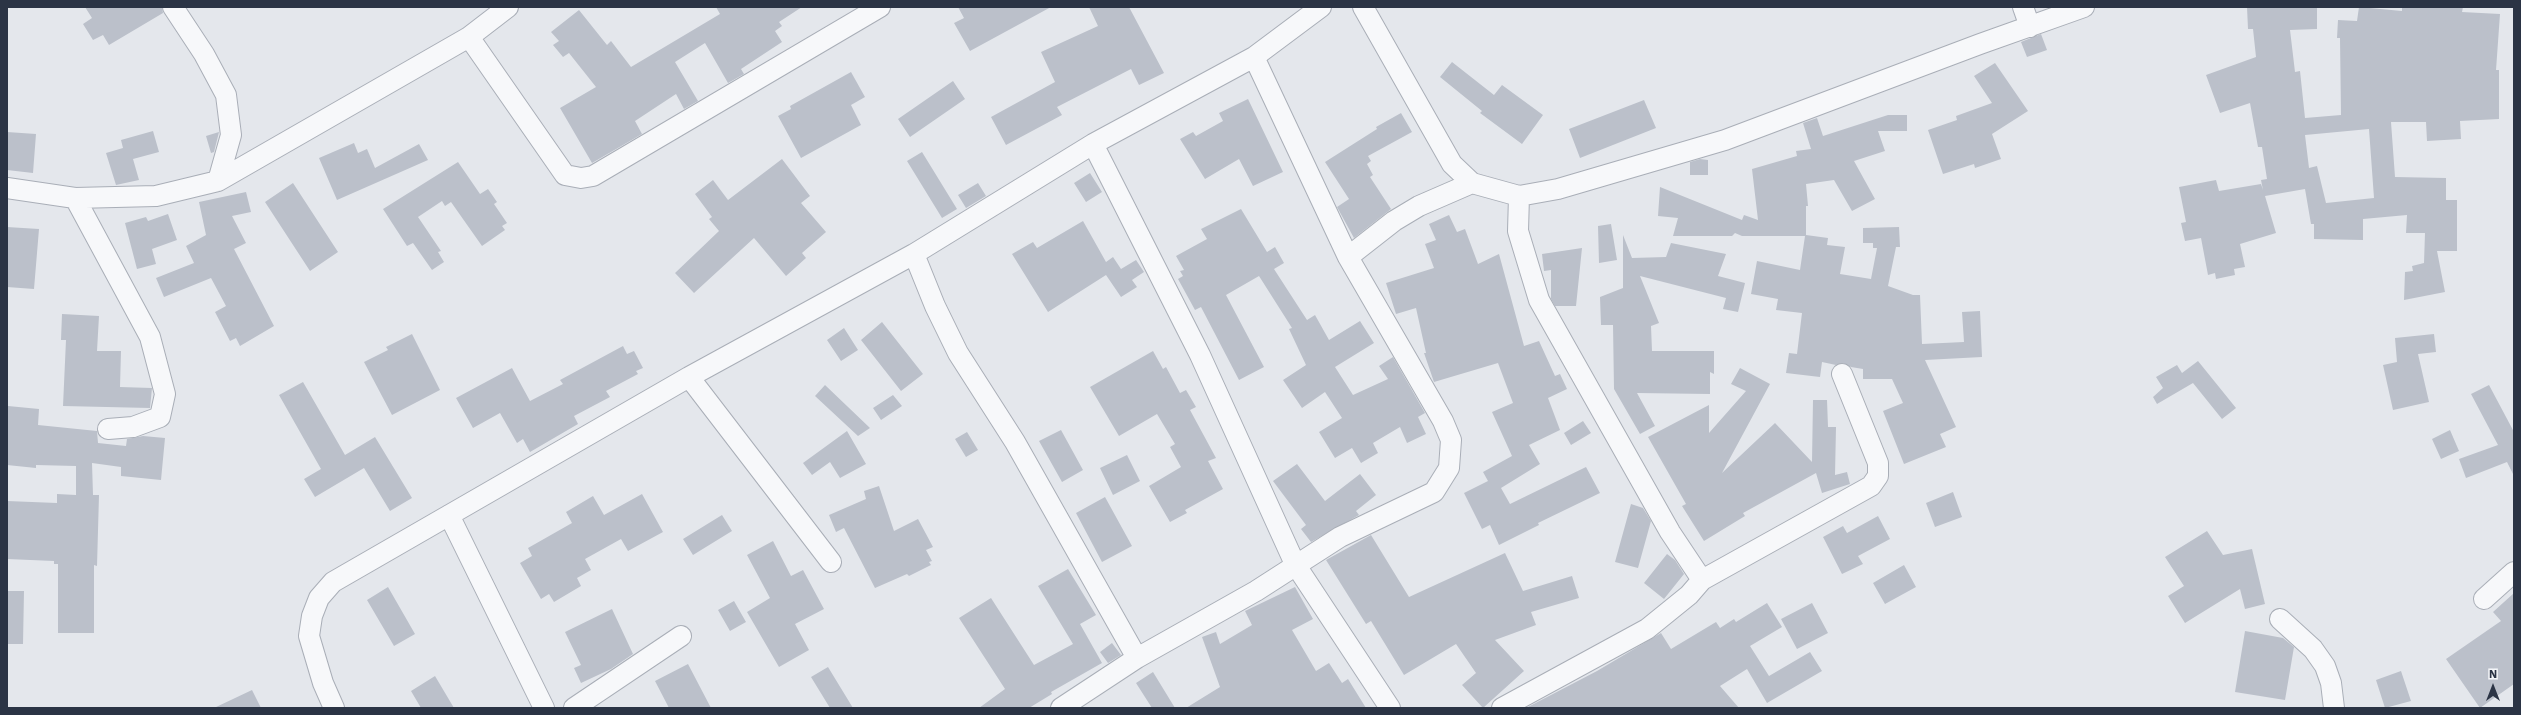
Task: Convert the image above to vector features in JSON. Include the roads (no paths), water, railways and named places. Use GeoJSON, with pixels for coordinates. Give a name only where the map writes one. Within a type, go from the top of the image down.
{"type":"FeatureCollection","features":[{"type":"Feature","properties":{"kind":"street"},"geometry":{"type":"LineString","coordinates":[[173,7],[204,54],[226,95],[231,135],[218,181]]}},
{"type":"Feature","properties":{"kind":"street"},"geometry":{"type":"LineString","coordinates":[[7,188],[75,198],[156,196],[218,181],[469,37],[508,7]]}},
{"type":"Feature","properties":{"kind":"street"},"geometry":{"type":"LineString","coordinates":[[469,37],[565,175],[581,178],[593,176],[880,7]]}},
{"type":"Feature","properties":{"kind":"street"},"geometry":{"type":"LineString","coordinates":[[334,708],[323,683],[309,636],[312,616],[319,598],[333,582],[689,377],[914,254],[1093,144],[1254,58],[1321,7]]}},
{"type":"Feature","properties":{"kind":"street"},"geometry":{"type":"LineString","coordinates":[[1363,7],[1452,164],[1472,183],[1519,196],[1558,189],[1725,140],[2084,7]]}},
{"type":"Feature","properties":{"kind":"street"},"geometry":{"type":"LineString","coordinates":[[2023,7],[2030,27]]}},
{"type":"Feature","properties":{"kind":"street"},"geometry":{"type":"LineString","coordinates":[[1061,708],[1137,658],[1256,591],[1295,564],[1340,537],[1434,492],[1449,468],[1451,440],[1443,421],[1348,257],[1254,58]]}},
{"type":"Feature","properties":{"kind":"street"},"geometry":{"type":"LineString","coordinates":[[1093,144],[1200,355],[1295,564],[1390,708]]}},
{"type":"Feature","properties":{"kind":"street"},"geometry":{"type":"LineString","coordinates":[[1348,257],[1394,221],[1413,210],[1472,183]]}},
{"type":"Feature","properties":{"kind":"street"},"geometry":{"type":"LineString","coordinates":[[1519,196],[1518,231],[1539,300],[1670,532],[1702,580]]}},
{"type":"Feature","properties":{"kind":"street"},"geometry":{"type":"LineString","coordinates":[[75,198],[150,337],[159,362],[165,394],[160,417],[134,427],[108,429]]}},
{"type":"Feature","properties":{"kind":"street"},"geometry":{"type":"LineString","coordinates":[[914,254],[935,306],[958,353],[1015,442],[1137,658]]}},
{"type":"Feature","properties":{"kind":"street"},"geometry":{"type":"LineString","coordinates":[[1502,708],[1647,629],[1689,595],[1702,580],[1871,486],[1878,476],[1878,463],[1842,374]]}},
{"type":"Feature","properties":{"kind":"street"},"geometry":{"type":"LineString","coordinates":[[689,377],[831,562]]}},
{"type":"Feature","properties":{"kind":"street"},"geometry":{"type":"LineString","coordinates":[[449,515],[544,708]]}},
{"type":"Feature","properties":{"kind":"street"},"geometry":{"type":"LineString","coordinates":[[2484,599],[2514,572]]}},
{"type":"Feature","properties":{"kind":"street"},"geometry":{"type":"LineString","coordinates":[[2280,619],[2313,649],[2325,666],[2331,683],[2334,708]]}},
{"type":"Feature","properties":{"kind":"street"},"geometry":{"type":"LineString","coordinates":[[574,708],[681,636]]}}]}
